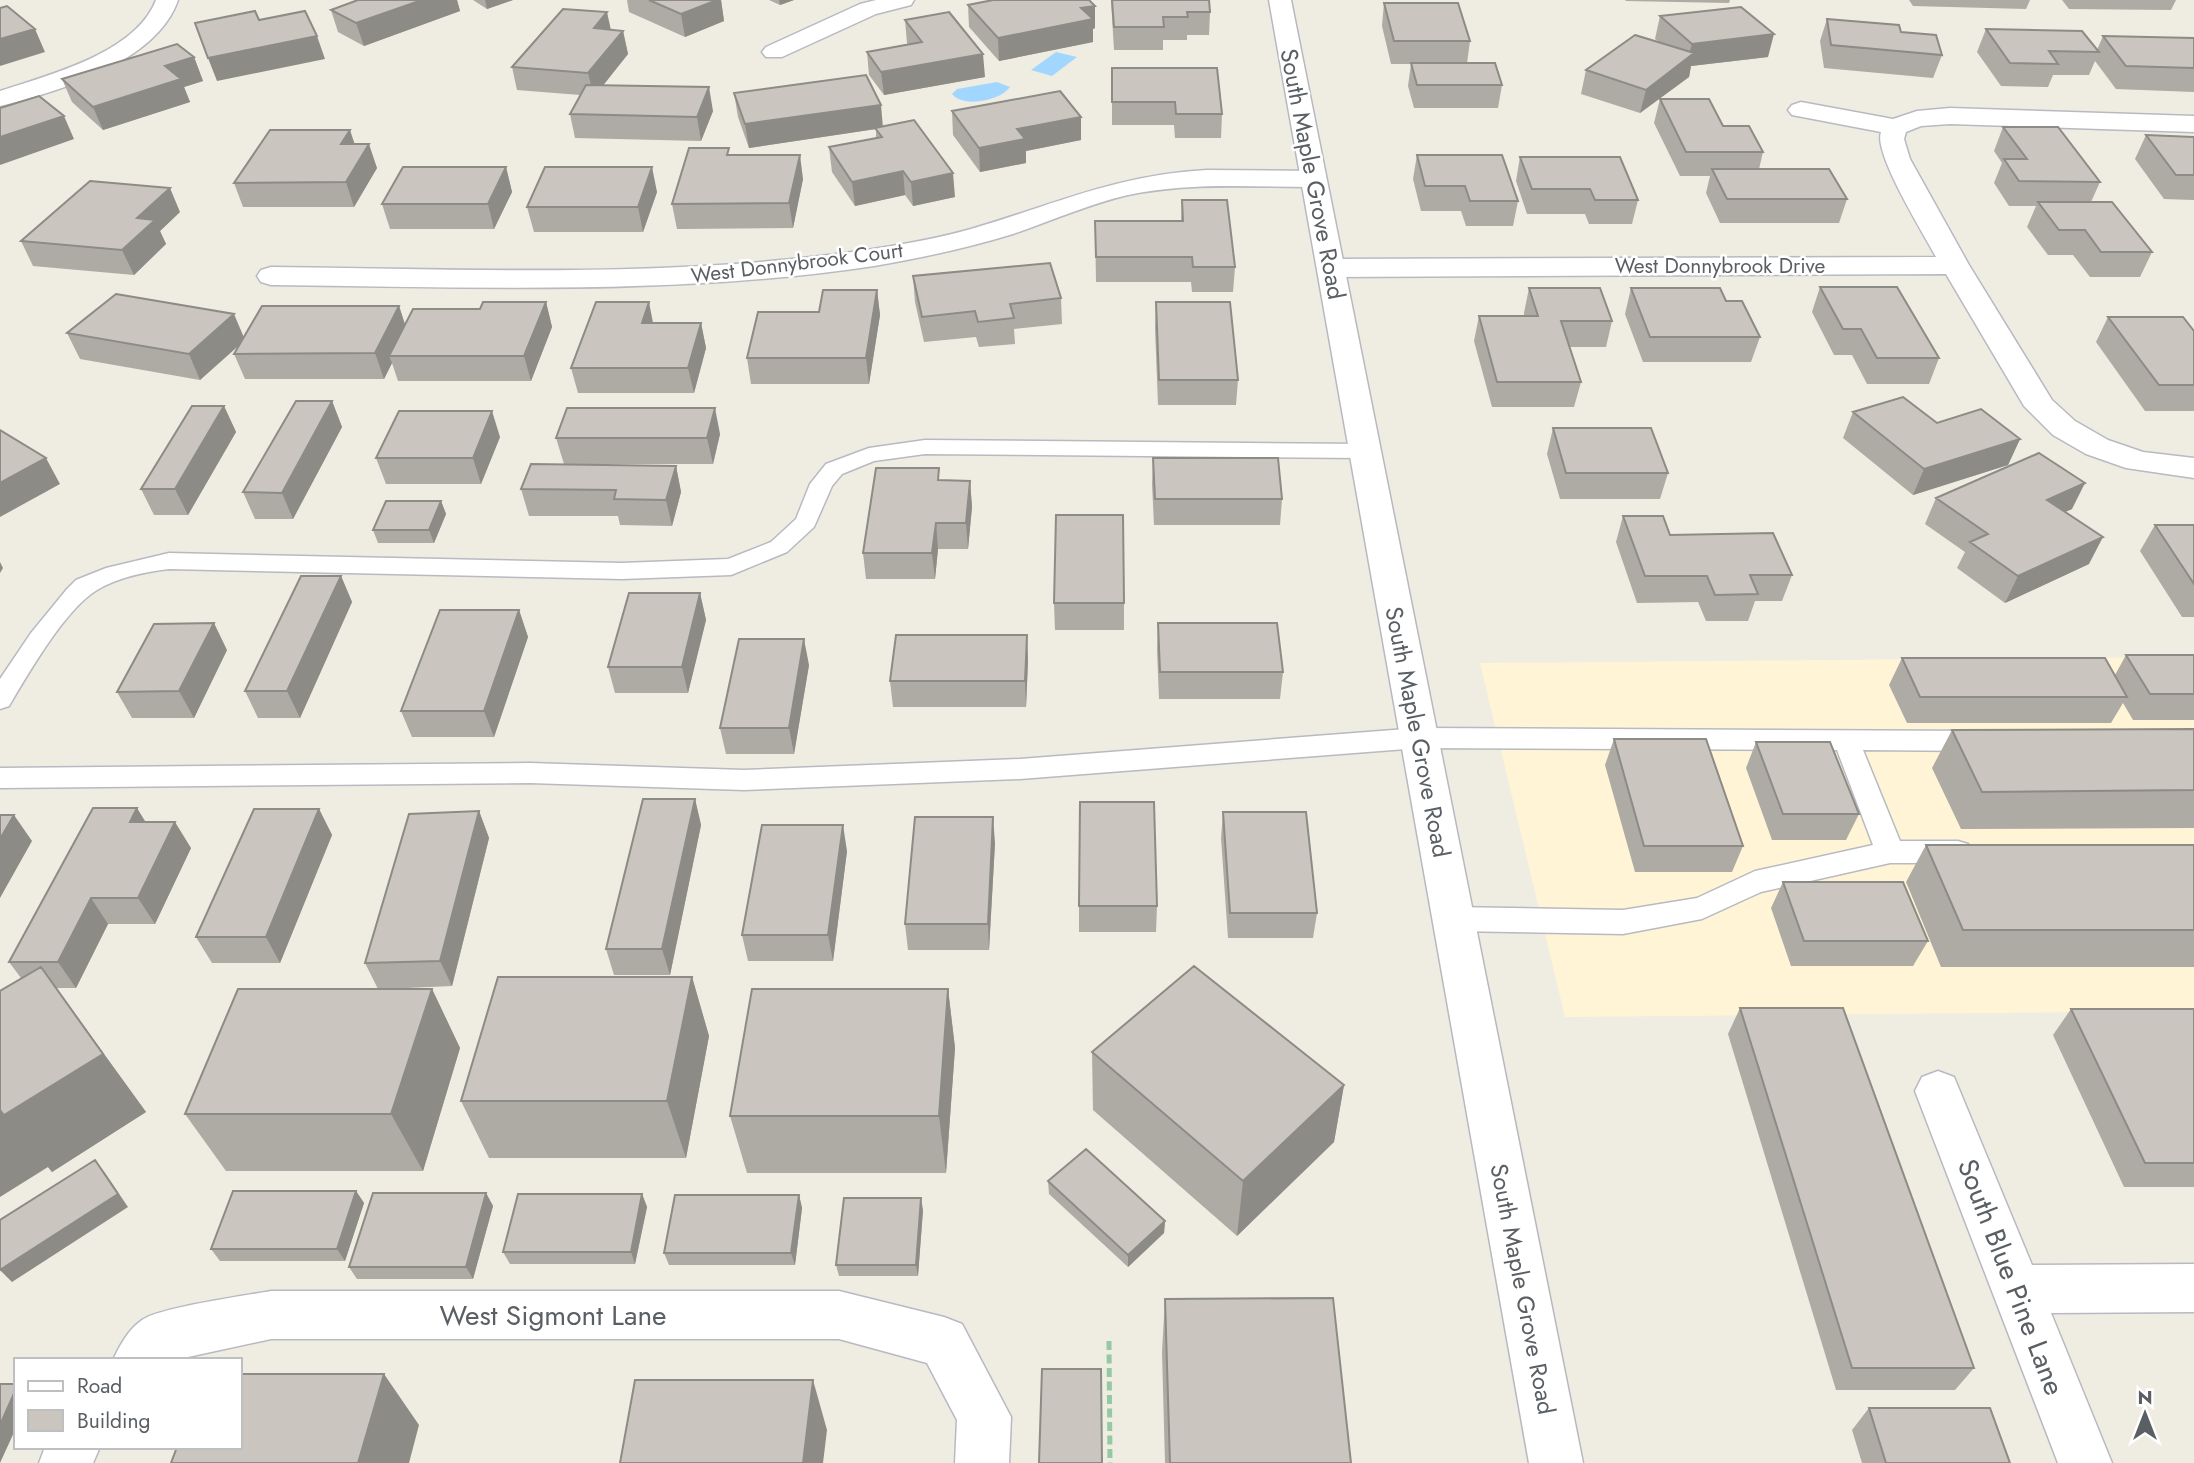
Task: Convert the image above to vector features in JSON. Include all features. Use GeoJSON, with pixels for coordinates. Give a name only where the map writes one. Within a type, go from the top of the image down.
{"type":"FeatureCollection","features":[{"type":"Feature","properties":{"kind":"street"},"geometry":{"type":"LineString","coordinates":[[0,99],[75,74],[128,47],[159,20],[167,0]]}},
{"type":"Feature","properties":{"kind":"street"},"geometry":{"type":"LineString","coordinates":[[774,52],[868,9],[903,0]]}},
{"type":"Feature","properties":{"kind":"street","name":"South Maple Grove Road"},"geometry":{"type":"LineString","coordinates":[[1280,0],[1556,1463]]}},
{"type":"Feature","properties":{"kind":"street"},"geometry":{"type":"LineString","coordinates":[[1801,110],[1895,127],[1917,119],[1950,116],[2194,124]]}},
{"type":"Feature","properties":{"kind":"street"},"geometry":{"type":"LineString","coordinates":[[1895,127],[1891,139],[1897,159],[1955,265],[2040,406],[2063,428],[2097,447],[2138,461],[2194,468]]}},
{"type":"Feature","properties":{"kind":"street","name":"West Donnybrook Court"},"geometry":{"type":"LineString","coordinates":[[271,276],[691,277],[832,263],[916,249],[1000,229],[1073,202],[1144,184],[1230,179],[1313,179]]}},
{"type":"Feature","properties":{"kind":"street","name":"West Donnybrook Drive"},"geometry":{"type":"LineString","coordinates":[[1332,268],[1955,265]]}},
{"type":"Feature","properties":{"kind":"street","name":"South Blue Pine Lane"},"geometry":{"type":"LineString","coordinates":[[1938,1091],[2085,1463]]}},
{"type":"Feature","properties":{"kind":"street"},"geometry":{"type":"LineString","coordinates":[[2016,1289],[2194,1288]]}},
{"type":"Feature","properties":{"kind":"street","name":"West Sigmont Lane"},"geometry":{"type":"LineString","coordinates":[[150,1349],[271,1315],[839,1315],[944,1342],[984,1417],[982,1463]]}},
{"type":"Feature","properties":{"kind":"lane"},"geometry":{"type":"LineString","coordinates":[[0,700],[15,674],[65,608],[85,587],[141,565],[169,561],[622,571],[731,567],[779,547],[806,522],[821,484],[834,469],[869,455],[925,447],[1364,451]]}},
{"type":"Feature","properties":{"kind":"lane"},"geometry":{"type":"LineString","coordinates":[[0,778],[530,773],[744,780],[1020,769],[1419,738],[2012,741]]}},
{"type":"Feature","properties":{"kind":"lane"},"geometry":{"type":"LineString","coordinates":[[1846,740],[1889,852]]}},
{"type":"Feature","properties":{"kind":"lane"},"geometry":{"type":"LineString","coordinates":[[1453,919],[1623,922],[1702,908],[1755,881],[1889,852],[1986,852]]}},
{"type":"Feature","properties":{"kind":"path"},"geometry":{"type":"LineString","coordinates":[[1108,1341],[1110,1463]]}},
{"type":"Feature","properties":{"kind":"shaded area"},"geometry":{"type":"Polygon","coordinates":[[[2194,657],[2194,1011],[1565,1017],[1480,663],[2194,657]]]}},
{"type":"Feature","properties":{"kind":"water"},"geometry":{"type":"Polygon","coordinates":[[[1056,52],[1077,57],[1052,76],[1031,70],[1056,52]]]}},
{"type":"Feature","properties":{"kind":"water"},"geometry":{"type":"Polygon","coordinates":[[[997,82],[1010,87],[990,99],[964,101],[952,94],[957,89],[997,82]]]}},
{"type":"Feature","properties":{"kind":"building"},"geometry":{"type":"Polygon","coordinates":[[[358,0],[422,0],[356,23],[331,10],[358,0]]]}},
{"type":"Feature","properties":{"kind":"building"},"geometry":{"type":"Polygon","coordinates":[[[649,0],[717,0],[681,14],[649,0]]]}},
{"type":"Feature","properties":{"kind":"building"},"geometry":{"type":"Polygon","coordinates":[[[993,0],[1089,0],[1095,6],[1081,8],[1093,19],[998,38],[968,5],[993,0]]]}},
{"type":"Feature","properties":{"kind":"building"},"geometry":{"type":"Polygon","coordinates":[[[1112,0],[1209,0],[1210,12],[1187,12],[1188,17],[1163,17],[1164,27],[1114,27],[1112,0]]]}},
{"type":"Feature","properties":{"kind":"building"},"geometry":{"type":"Polygon","coordinates":[[[1384,3],[1458,3],[1470,41],[1394,41],[1384,3]]]}},
{"type":"Feature","properties":{"kind":"building"},"geometry":{"type":"Polygon","coordinates":[[[7,6],[35,29],[0,39],[0,8],[7,6]]]}},
{"type":"Feature","properties":{"kind":"building"},"geometry":{"type":"Polygon","coordinates":[[[1741,7],[1774,34],[1692,44],[1660,16],[1741,7]]]}},
{"type":"Feature","properties":{"kind":"building"},"geometry":{"type":"Polygon","coordinates":[[[563,9],[607,12],[594,28],[623,31],[588,73],[512,67],[563,9]]]}},
{"type":"Feature","properties":{"kind":"building"},"geometry":{"type":"Polygon","coordinates":[[[255,11],[259,20],[305,11],[317,36],[208,58],[195,23],[255,11]]]}},
{"type":"Feature","properties":{"kind":"building"},"geometry":{"type":"Polygon","coordinates":[[[949,12],[983,54],[881,72],[867,52],[922,42],[905,20],[949,12]]]}},
{"type":"Feature","properties":{"kind":"building"},"geometry":{"type":"Polygon","coordinates":[[[1827,19],[1899,25],[1901,32],[1936,35],[1942,55],[1831,45],[1827,19]]]}},
{"type":"Feature","properties":{"kind":"building"},"geometry":{"type":"Polygon","coordinates":[[[1986,29],[2082,31],[2099,52],[2049,51],[2058,64],[2010,63],[1986,29]]]}},
{"type":"Feature","properties":{"kind":"building"},"geometry":{"type":"Polygon","coordinates":[[[1635,35],[1694,53],[1646,90],[1586,70],[1635,35]]]}},
{"type":"Feature","properties":{"kind":"building"},"geometry":{"type":"Polygon","coordinates":[[[2103,36],[2194,38],[2194,68],[2126,66],[2103,36]]]}},
{"type":"Feature","properties":{"kind":"building"},"geometry":{"type":"Polygon","coordinates":[[[177,44],[194,57],[165,66],[181,79],[93,107],[62,79],[177,44]]]}},
{"type":"Feature","properties":{"kind":"building"},"geometry":{"type":"Polygon","coordinates":[[[1411,63],[1495,63],[1502,85],[1417,85],[1411,63]]]}},
{"type":"Feature","properties":{"kind":"building"},"geometry":{"type":"Polygon","coordinates":[[[1112,68],[1217,68],[1222,114],[1176,114],[1175,102],[1112,102],[1112,68]]]}},
{"type":"Feature","properties":{"kind":"building"},"geometry":{"type":"Polygon","coordinates":[[[866,75],[881,105],[745,124],[734,93],[866,75]]]}},
{"type":"Feature","properties":{"kind":"building"},"geometry":{"type":"Polygon","coordinates":[[[586,85],[709,87],[697,117],[570,114],[586,85]]]}},
{"type":"Feature","properties":{"kind":"building"},"geometry":{"type":"Polygon","coordinates":[[[1060,91],[1081,117],[1017,129],[1025,139],[979,148],[952,111],[1060,91]]]}},
{"type":"Feature","properties":{"kind":"building"},"geometry":{"type":"Polygon","coordinates":[[[39,96],[64,116],[0,137],[0,108],[39,96]]]}},
{"type":"Feature","properties":{"kind":"building"},"geometry":{"type":"Polygon","coordinates":[[[1660,99],[1709,99],[1723,126],[1749,126],[1763,152],[1686,152],[1660,99]]]}},
{"type":"Feature","properties":{"kind":"building"},"geometry":{"type":"Polygon","coordinates":[[[914,120],[953,173],[911,182],[903,171],[852,182],[829,147],[882,137],[875,128],[914,120]]]}},
{"type":"Feature","properties":{"kind":"building"},"geometry":{"type":"Polygon","coordinates":[[[2003,127],[2058,127],[2100,182],[2019,181],[2004,159],[2027,159],[2003,127]]]}},
{"type":"Feature","properties":{"kind":"building"},"geometry":{"type":"Polygon","coordinates":[[[270,130],[350,130],[341,144],[369,144],[346,182],[234,183],[270,130]]]}},
{"type":"Feature","properties":{"kind":"building"},"geometry":{"type":"Polygon","coordinates":[[[2146,135],[2194,137],[2194,175],[2176,175],[2146,135]]]}},
{"type":"Feature","properties":{"kind":"building"},"geometry":{"type":"Polygon","coordinates":[[[689,148],[729,148],[727,155],[800,155],[789,203],[672,204],[689,148]]]}},
{"type":"Feature","properties":{"kind":"building"},"geometry":{"type":"Polygon","coordinates":[[[1417,155],[1502,155],[1518,201],[1470,201],[1465,186],[1425,186],[1417,155]]]}},
{"type":"Feature","properties":{"kind":"building"},"geometry":{"type":"Polygon","coordinates":[[[1520,157],[1620,157],[1638,200],[1595,200],[1590,189],[1532,189],[1520,157]]]}},
{"type":"Feature","properties":{"kind":"building"},"geometry":{"type":"Polygon","coordinates":[[[403,167],[506,167],[488,204],[382,204],[403,167]]]}},
{"type":"Feature","properties":{"kind":"building"},"geometry":{"type":"Polygon","coordinates":[[[545,167],[652,167],[638,207],[527,207],[545,167]]]}},
{"type":"Feature","properties":{"kind":"building"},"geometry":{"type":"Polygon","coordinates":[[[1712,169],[1829,169],[1847,199],[1727,199],[1712,169]]]}},
{"type":"Feature","properties":{"kind":"building"},"geometry":{"type":"Polygon","coordinates":[[[90,181],[170,188],[137,218],[155,220],[122,250],[21,241],[90,181]]]}},
{"type":"Feature","properties":{"kind":"building"},"geometry":{"type":"Polygon","coordinates":[[[1182,200],[1227,200],[1235,267],[1193,267],[1192,257],[1096,257],[1095,221],[1183,221],[1182,200]]]}},
{"type":"Feature","properties":{"kind":"building"},"geometry":{"type":"Polygon","coordinates":[[[2038,202],[2112,202],[2152,252],[2101,252],[2085,230],[2059,230],[2038,202]]]}},
{"type":"Feature","properties":{"kind":"building"},"geometry":{"type":"Polygon","coordinates":[[[1050,263],[1061,298],[1010,304],[1014,318],[978,322],[975,311],[922,317],[913,276],[1050,263]]]}},
{"type":"Feature","properties":{"kind":"building"},"geometry":{"type":"Polygon","coordinates":[[[1820,287],[1897,287],[1939,358],[1877,358],[1861,329],[1843,329],[1820,287]]]}},
{"type":"Feature","properties":{"kind":"building"},"geometry":{"type":"Polygon","coordinates":[[[1529,288],[1600,288],[1612,321],[1561,321],[1581,382],[1497,382],[1479,316],[1538,316],[1529,288]]]}},
{"type":"Feature","properties":{"kind":"building"},"geometry":{"type":"Polygon","coordinates":[[[1631,288],[1720,288],[1726,301],[1742,301],[1760,337],[1650,337],[1631,288]]]}},
{"type":"Feature","properties":{"kind":"building"},"geometry":{"type":"Polygon","coordinates":[[[823,290],[877,290],[866,358],[747,358],[758,312],[819,312],[823,290]]]}},
{"type":"Feature","properties":{"kind":"building"},"geometry":{"type":"Polygon","coordinates":[[[116,294],[234,314],[189,354],[67,333],[116,294]]]}},
{"type":"Feature","properties":{"kind":"building"},"geometry":{"type":"Polygon","coordinates":[[[483,302],[546,302],[524,356],[389,356],[413,309],[480,309],[483,302]]]}},
{"type":"Feature","properties":{"kind":"building"},"geometry":{"type":"Polygon","coordinates":[[[596,302],[649,302],[642,323],[701,323],[688,368],[571,368],[596,302]]]}},
{"type":"Feature","properties":{"kind":"building"},"geometry":{"type":"Polygon","coordinates":[[[1156,302],[1230,302],[1238,380],[1159,380],[1156,302]]]}},
{"type":"Feature","properties":{"kind":"building"},"geometry":{"type":"Polygon","coordinates":[[[262,306],[399,306],[375,353],[234,354],[262,306]]]}},
{"type":"Feature","properties":{"kind":"building"},"geometry":{"type":"Polygon","coordinates":[[[2108,317],[2183,317],[2194,331],[2194,385],[2159,385],[2108,317]]]}},
{"type":"Feature","properties":{"kind":"building"},"geometry":{"type":"Polygon","coordinates":[[[1903,397],[1937,423],[1981,409],[2020,439],[1924,469],[1853,412],[1903,397]]]}},
{"type":"Feature","properties":{"kind":"building"},"geometry":{"type":"Polygon","coordinates":[[[296,401],[332,401],[282,493],[243,492],[296,401]]]}},
{"type":"Feature","properties":{"kind":"building"},"geometry":{"type":"Polygon","coordinates":[[[192,406],[224,406],[175,489],[141,489],[192,406]]]}},
{"type":"Feature","properties":{"kind":"building"},"geometry":{"type":"Polygon","coordinates":[[[567,408],[715,408],[707,438],[556,438],[567,408]]]}},
{"type":"Feature","properties":{"kind":"building"},"geometry":{"type":"Polygon","coordinates":[[[399,411],[492,411],[473,458],[376,458],[399,411]]]}},
{"type":"Feature","properties":{"kind":"building"},"geometry":{"type":"Polygon","coordinates":[[[1553,428],[1651,428],[1668,473],[1566,473],[1553,428]]]}},
{"type":"Feature","properties":{"kind":"building"},"geometry":{"type":"Polygon","coordinates":[[[0,430],[46,458],[0,483],[0,430]]]}},
{"type":"Feature","properties":{"kind":"building"},"geometry":{"type":"Polygon","coordinates":[[[2039,453],[2085,483],[2047,500],[2103,537],[2018,576],[1970,542],[1988,534],[1936,498],[2039,453]]]}},
{"type":"Feature","properties":{"kind":"building"},"geometry":{"type":"Polygon","coordinates":[[[1153,458],[1278,458],[1282,499],[1155,499],[1153,458]]]}},
{"type":"Feature","properties":{"kind":"building"},"geometry":{"type":"Polygon","coordinates":[[[531,464],[676,466],[666,500],[614,499],[616,490],[521,489],[531,464]]]}},
{"type":"Feature","properties":{"kind":"building"},"geometry":{"type":"Polygon","coordinates":[[[876,468],[939,468],[938,480],[970,481],[966,523],[936,523],[932,553],[863,553],[876,468]]]}},
{"type":"Feature","properties":{"kind":"building"},"geometry":{"type":"Polygon","coordinates":[[[386,501],[441,501],[429,530],[373,530],[386,501]]]}},
{"type":"Feature","properties":{"kind":"building"},"geometry":{"type":"Polygon","coordinates":[[[1056,515],[1123,515],[1124,603],[1054,603],[1056,515]]]}},
{"type":"Feature","properties":{"kind":"building"},"geometry":{"type":"Polygon","coordinates":[[[1623,516],[1663,516],[1670,535],[1773,533],[1792,575],[1750,575],[1758,594],[1715,595],[1707,576],[1645,576],[1623,516]]]}},
{"type":"Feature","properties":{"kind":"building"},"geometry":{"type":"Polygon","coordinates":[[[2155,525],[2194,525],[2194,584],[2155,525]]]}},
{"type":"Feature","properties":{"kind":"building"},"geometry":{"type":"Polygon","coordinates":[[[301,576],[341,576],[287,691],[245,691],[301,576]]]}},
{"type":"Feature","properties":{"kind":"building"},"geometry":{"type":"Polygon","coordinates":[[[629,593],[700,593],[682,667],[608,667],[629,593]]]}},
{"type":"Feature","properties":{"kind":"building"},"geometry":{"type":"Polygon","coordinates":[[[440,610],[519,610],[484,711],[401,711],[440,610]]]}},
{"type":"Feature","properties":{"kind":"building"},"geometry":{"type":"Polygon","coordinates":[[[214,623],[179,691],[117,692],[154,624],[214,623]]]}},
{"type":"Feature","properties":{"kind":"building"},"geometry":{"type":"Polygon","coordinates":[[[1158,623],[1277,623],[1283,672],[1160,672],[1158,623]]]}},
{"type":"Feature","properties":{"kind":"building"},"geometry":{"type":"Polygon","coordinates":[[[896,635],[1027,635],[1025,681],[890,681],[896,635]]]}},
{"type":"Feature","properties":{"kind":"building"},"geometry":{"type":"Polygon","coordinates":[[[739,639],[804,639],[789,728],[720,728],[739,639]]]}},
{"type":"Feature","properties":{"kind":"building"},"geometry":{"type":"Polygon","coordinates":[[[2126,655],[2194,655],[2194,694],[2150,694],[2126,655]]]}},
{"type":"Feature","properties":{"kind":"building"},"geometry":{"type":"Polygon","coordinates":[[[1902,658],[2105,658],[2127,697],[1920,697],[1902,658]]]}},
{"type":"Feature","properties":{"kind":"building"},"geometry":{"type":"Polygon","coordinates":[[[2194,729],[2194,790],[1982,792],[1952,730],[2194,729]]]}},
{"type":"Feature","properties":{"kind":"building"},"geometry":{"type":"Polygon","coordinates":[[[1614,739],[1706,739],[1743,846],[1644,846],[1614,739]]]}},
{"type":"Feature","properties":{"kind":"building"},"geometry":{"type":"Polygon","coordinates":[[[1756,742],[1830,742],[1859,814],[1783,814],[1756,742]]]}},
{"type":"Feature","properties":{"kind":"building"},"geometry":{"type":"Polygon","coordinates":[[[643,799],[695,799],[662,949],[606,949],[643,799]]]}},
{"type":"Feature","properties":{"kind":"building"},"geometry":{"type":"Polygon","coordinates":[[[1080,802],[1154,802],[1157,906],[1079,906],[1080,802]]]}},
{"type":"Feature","properties":{"kind":"building"},"geometry":{"type":"Polygon","coordinates":[[[93,808],[137,808],[130,822],[175,822],[138,898],[91,898],[58,962],[9,962],[93,808]]]}},
{"type":"Feature","properties":{"kind":"building"},"geometry":{"type":"Polygon","coordinates":[[[254,809],[319,809],[266,937],[196,937],[254,809]]]}},
{"type":"Feature","properties":{"kind":"building"},"geometry":{"type":"Polygon","coordinates":[[[479,811],[440,961],[365,963],[409,814],[479,811]]]}},
{"type":"Feature","properties":{"kind":"building"},"geometry":{"type":"Polygon","coordinates":[[[1223,812],[1306,812],[1317,913],[1230,913],[1223,812]]]}},
{"type":"Feature","properties":{"kind":"building"},"geometry":{"type":"Polygon","coordinates":[[[0,815],[14,815],[0,839],[0,815]]]}},
{"type":"Feature","properties":{"kind":"building"},"geometry":{"type":"Polygon","coordinates":[[[915,817],[993,817],[988,924],[905,924],[915,817]]]}},
{"type":"Feature","properties":{"kind":"building"},"geometry":{"type":"Polygon","coordinates":[[[762,825],[843,825],[828,935],[742,935],[762,825]]]}},
{"type":"Feature","properties":{"kind":"building"},"geometry":{"type":"Polygon","coordinates":[[[1926,845],[2194,845],[2194,930],[1963,930],[1926,845]]]}},
{"type":"Feature","properties":{"kind":"building"},"geometry":{"type":"Polygon","coordinates":[[[1783,882],[1903,882],[1928,941],[1804,941],[1783,882]]]}},
{"type":"Feature","properties":{"kind":"building"},"geometry":{"type":"Polygon","coordinates":[[[1194,966],[1344,1085],[1243,1181],[1092,1052],[1194,966]]]}},
{"type":"Feature","properties":{"kind":"building"},"geometry":{"type":"Polygon","coordinates":[[[41,967],[103,1054],[4,1115],[0,1110],[0,991],[41,967]]]}},
{"type":"Feature","properties":{"kind":"building"},"geometry":{"type":"Polygon","coordinates":[[[498,977],[692,977],[667,1101],[461,1101],[498,977]]]}},
{"type":"Feature","properties":{"kind":"building"},"geometry":{"type":"Polygon","coordinates":[[[238,989],[432,989],[391,1114],[185,1114],[238,989]]]}},
{"type":"Feature","properties":{"kind":"building"},"geometry":{"type":"Polygon","coordinates":[[[752,989],[948,989],[939,1116],[730,1116],[752,989]]]}},
{"type":"Feature","properties":{"kind":"building"},"geometry":{"type":"Polygon","coordinates":[[[1740,1008],[1843,1008],[1974,1368],[1852,1368],[1740,1008]]]}},
{"type":"Feature","properties":{"kind":"building"},"geometry":{"type":"Polygon","coordinates":[[[2071,1009],[2194,1009],[2194,1163],[2145,1163],[2071,1009]]]}},
{"type":"Feature","properties":{"kind":"building"},"geometry":{"type":"Polygon","coordinates":[[[1086,1149],[1165,1221],[1128,1255],[1048,1181],[1086,1149]]]}},
{"type":"Feature","properties":{"kind":"building"},"geometry":{"type":"Polygon","coordinates":[[[95,1160],[118,1194],[0,1270],[0,1220],[95,1160]]]}},
{"type":"Feature","properties":{"kind":"building"},"geometry":{"type":"Polygon","coordinates":[[[233,1191],[356,1191],[337,1249],[211,1249],[233,1191]]]}},
{"type":"Feature","properties":{"kind":"building"},"geometry":{"type":"Polygon","coordinates":[[[373,1193],[486,1193],[466,1267],[349,1267],[373,1193]]]}},
{"type":"Feature","properties":{"kind":"building"},"geometry":{"type":"Polygon","coordinates":[[[518,1194],[642,1194],[631,1252],[503,1252],[518,1194]]]}},
{"type":"Feature","properties":{"kind":"building"},"geometry":{"type":"Polygon","coordinates":[[[675,1195],[799,1195],[791,1253],[664,1253],[675,1195]]]}},
{"type":"Feature","properties":{"kind":"building"},"geometry":{"type":"Polygon","coordinates":[[[844,1198],[921,1198],[916,1265],[836,1265],[844,1198]]]}},
{"type":"Feature","properties":{"kind":"building"},"geometry":{"type":"Polygon","coordinates":[[[1333,1298],[1351,1463],[1170,1463],[1165,1299],[1333,1298]]]}},
{"type":"Feature","properties":{"kind":"building"},"geometry":{"type":"Polygon","coordinates":[[[1042,1369],[1101,1369],[1102,1463],[1039,1463],[1042,1369]]]}},
{"type":"Feature","properties":{"kind":"building"},"geometry":{"type":"Polygon","coordinates":[[[242,1374],[384,1374],[358,1463],[171,1463],[176,1449],[242,1449],[242,1374]]]}},
{"type":"Feature","properties":{"kind":"building"},"geometry":{"type":"Polygon","coordinates":[[[635,1380],[813,1380],[803,1463],[620,1463],[635,1380]]]}},
{"type":"Feature","properties":{"kind":"building"},"geometry":{"type":"Polygon","coordinates":[[[0,1384],[14,1384],[14,1394],[0,1425],[0,1384]]]}},
{"type":"Feature","properties":{"kind":"building"},"geometry":{"type":"Polygon","coordinates":[[[1869,1408],[1990,1408],[2010,1463],[1886,1463],[1869,1408]]]}}]}
